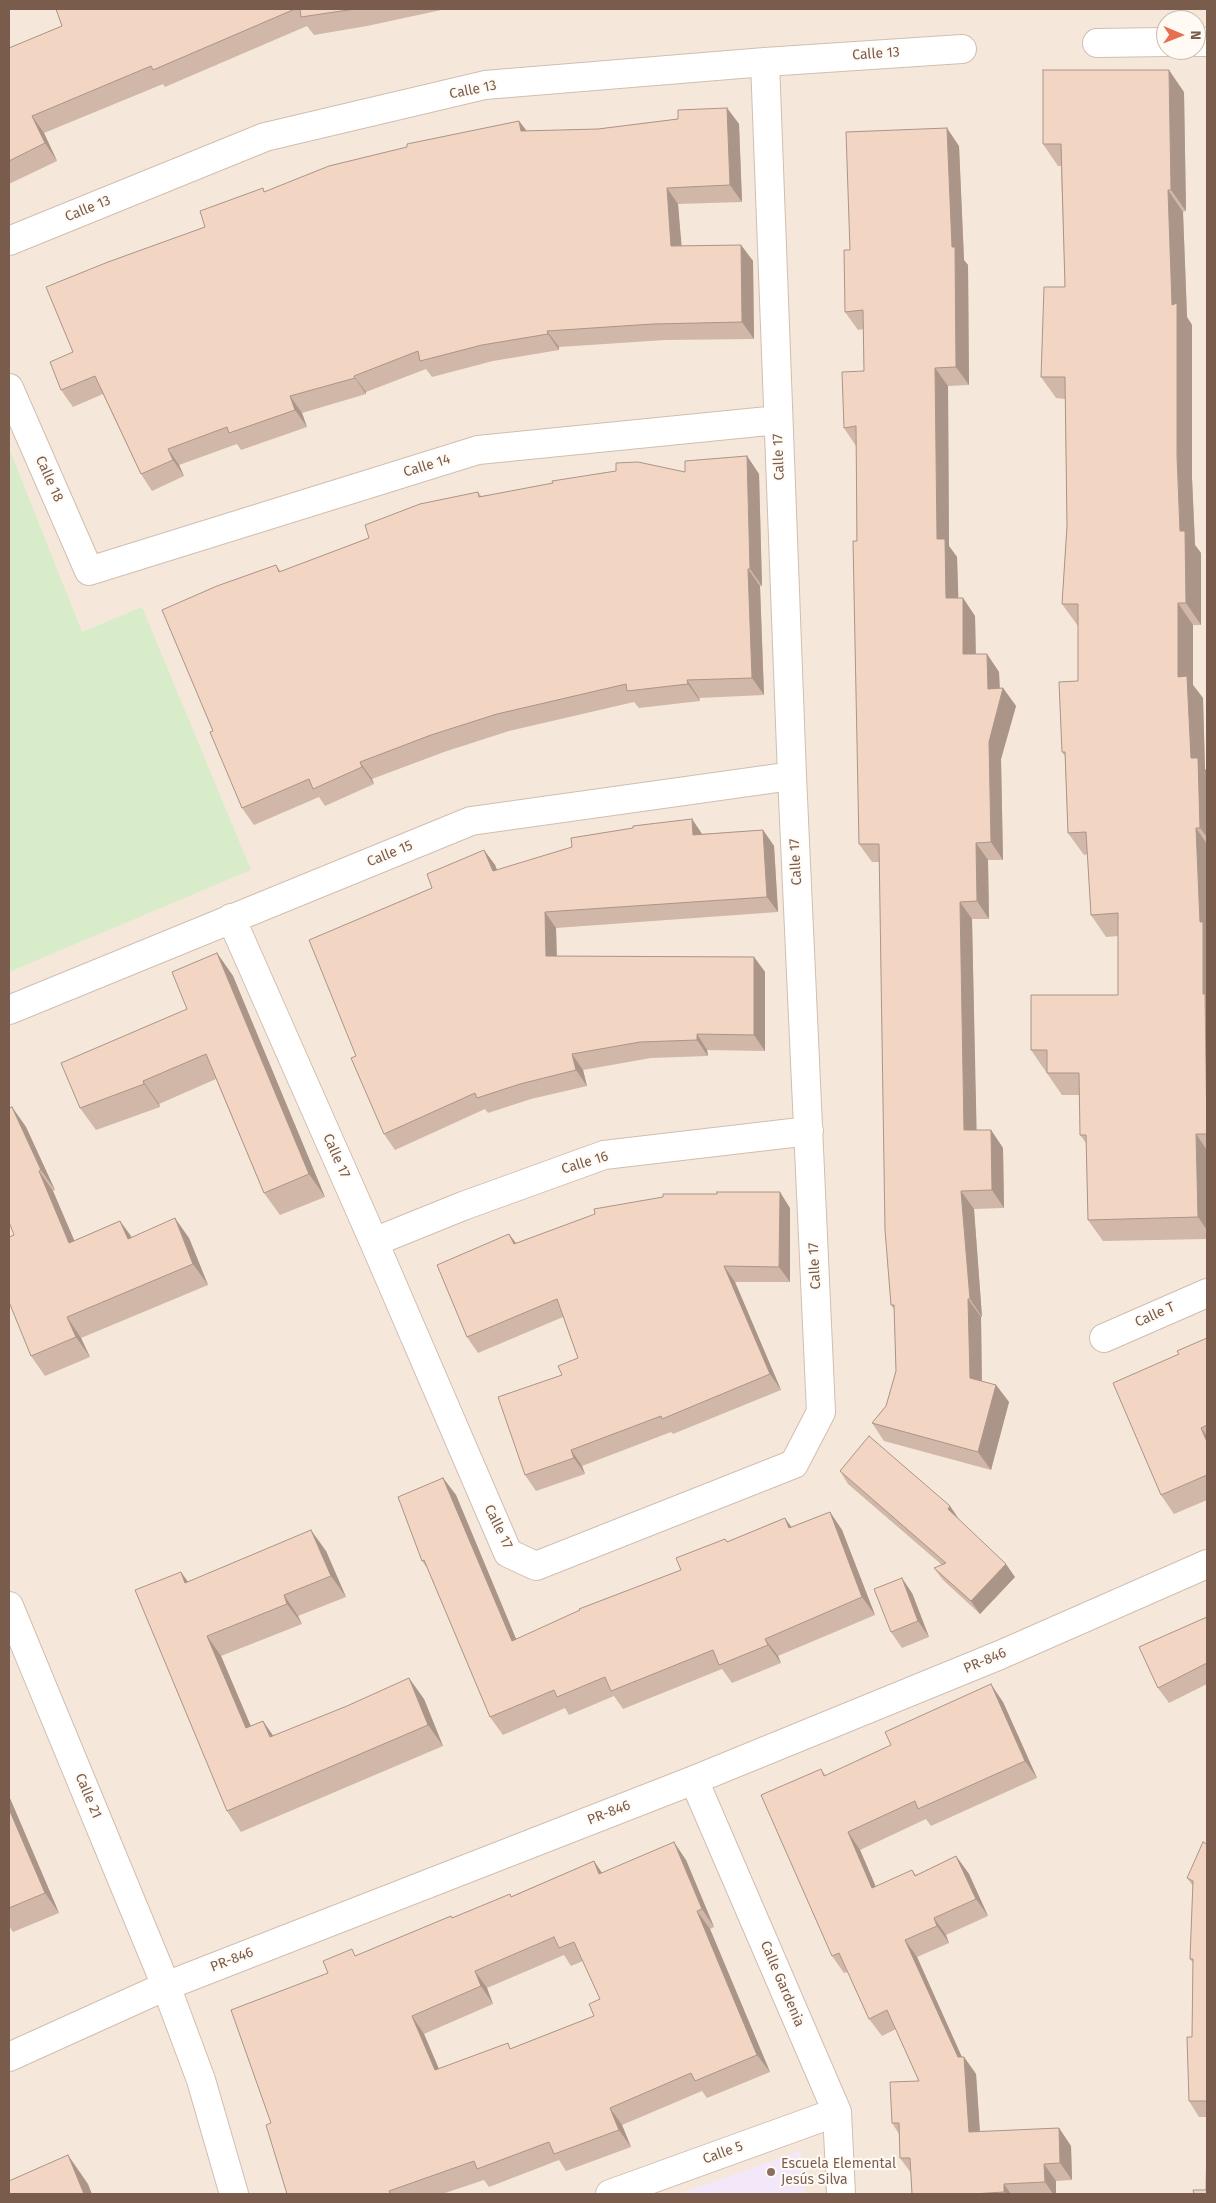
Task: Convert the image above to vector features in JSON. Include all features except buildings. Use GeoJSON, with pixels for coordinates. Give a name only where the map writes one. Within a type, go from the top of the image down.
{"type":"FeatureCollection","features":[{"type":"Feature","properties":{"kind":"street"},"geometry":{"type":"LineString","coordinates":[[1097,43],[1156,42]]}},
{"type":"Feature","properties":{"kind":"street","name":"Calle 13"},"geometry":{"type":"LineString","coordinates":[[9,241],[265,137],[485,86],[765,62],[962,49]]}},
{"type":"Feature","properties":{"kind":"street","name":"Calle 17"},"geometry":{"type":"LineString","coordinates":[[231,918],[374,1242],[508,1553],[536,1566],[794,1464],[820,1412],[792,776],[765,62]]}},
{"type":"Feature","properties":{"kind":"street","name":"Calle 18"},"geometry":{"type":"LineString","coordinates":[[9,388],[89,571]]}},
{"type":"Feature","properties":{"kind":"street","name":"Calle 14"},"geometry":{"type":"LineString","coordinates":[[89,571],[478,450],[778,420]]}},
{"type":"Feature","properties":{"kind":"street","name":"Calle 15"},"geometry":{"type":"LineString","coordinates":[[9,1010],[471,821],[792,776]]}},
{"type":"Feature","properties":{"kind":"street","name":"Calle 16"},"geometry":{"type":"LineString","coordinates":[[374,1242],[463,1206],[604,1155],[809,1131]]}},
{"type":"Feature","properties":{"kind":"street","name":"Calle T"},"geometry":{"type":"LineString","coordinates":[[1104,1338],[1207,1293]]}},
{"type":"Feature","properties":{"kind":"street","name":"PR-846"},"geometry":{"type":"LineString","coordinates":[[9,2057],[166,1986],[694,1780],[1000,1655],[1207,1564]]}},
{"type":"Feature","properties":{"kind":"street","name":"Calle 21"},"geometry":{"type":"LineString","coordinates":[[9,1606],[166,1986],[201,2080],[234,2194]]}},
{"type":"Feature","properties":{"kind":"street","name":"Calle Gardenia"},"geometry":{"type":"LineString","coordinates":[[694,1780],[837,2112],[841,2194]]}},
{"type":"Feature","properties":{"kind":"street","name":"Calle 5"},"geometry":{"type":"LineString","coordinates":[[610,2194],[837,2112]]}},
{"type":"Feature","properties":{"kind":"shaded area"},"geometry":{"type":"Polygon","coordinates":[[[9,9],[1207,9],[1207,2194],[9,2194],[9,9]]]}},
{"type":"Feature","properties":{"kind":"shaded area","name":"Escuela Elemental Jesús Silva"},"geometry":{"type":"Polygon","coordinates":[[[801,2151],[805,2194],[678,2194],[801,2151]]]}},
{"type":"Feature","properties":{"kind":"green space"},"geometry":{"type":"Polygon","coordinates":[[[9,448],[82,632],[142,607],[251,870],[9,972],[9,448]]]}},
{"type":"Feature","properties":{"kind":"place","name":"Escuela Elemental Jesús Silva"},"geometry":{"type":"Point","coordinates":[771,2172]}}]}
